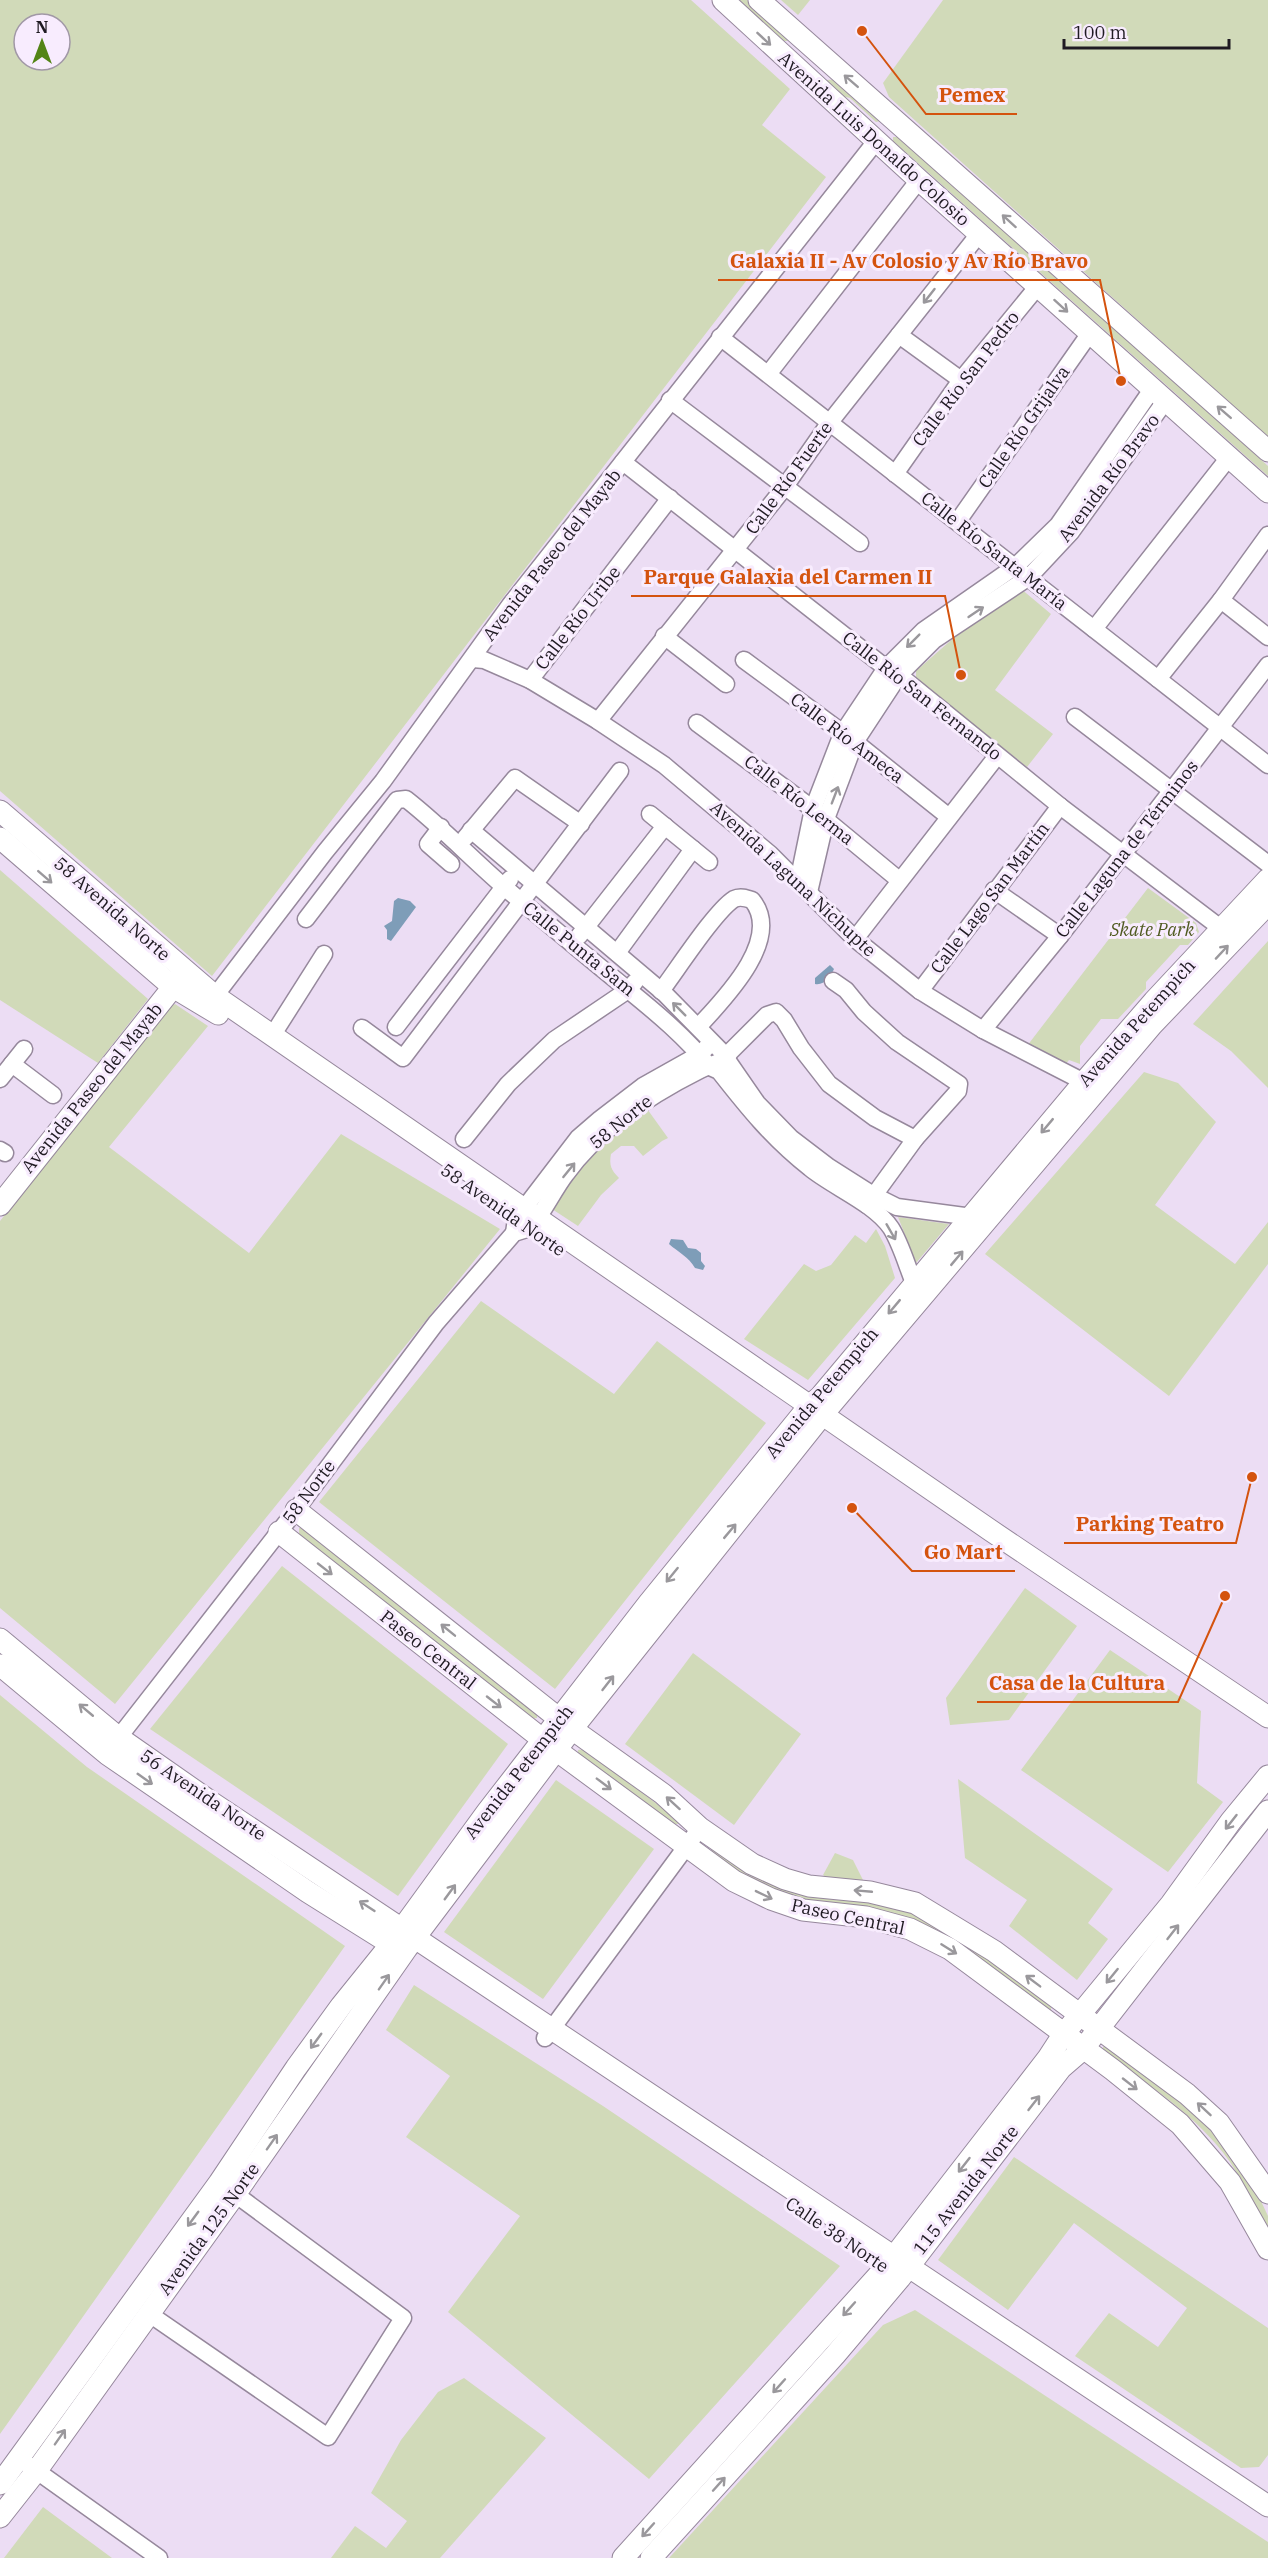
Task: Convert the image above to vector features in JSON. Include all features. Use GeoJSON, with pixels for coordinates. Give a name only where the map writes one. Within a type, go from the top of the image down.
{"type":"FeatureCollection","features":[{"type":"Feature","properties":{"kind":"main road","name":"Avenida Luis Donaldo Colosio"},"geometry":{"type":"LineString","coordinates":[[723,0],[919,180],[1268,492]]}},
{"type":"Feature","properties":{"kind":"main road","name":"Avenida Luis Donaldo Colosio"},"geometry":{"type":"LineString","coordinates":[[759,0],[1268,451]]}},
{"type":"Feature","properties":{"kind":"main road","name":"Avenida Paseo del Mayab"},"geometry":{"type":"LineString","coordinates":[[877,140],[895,120]]}},
{"type":"Feature","properties":{"kind":"main road","name":"58 Avenida Norte"},"geometry":{"type":"LineString","coordinates":[[4,828],[183,985],[267,1046],[524,1222],[812,1415]]}},
{"type":"Feature","properties":{"kind":"main road","name":"Avenida Petempich"},"geometry":{"type":"LineString","coordinates":[[812,1415],[820,1397],[1084,1082],[1268,879]]}},
{"type":"Feature","properties":{"kind":"main road","name":"Avenida Petempich"},"geometry":{"type":"LineString","coordinates":[[404,1940],[566,1724],[812,1415],[1152,1025],[1268,904]]}},
{"type":"Feature","properties":{"kind":"main road","name":"Avenida Paseo del Mayab"},"geometry":{"type":"LineString","coordinates":[[3,1198],[183,985]]}},
{"type":"Feature","properties":{"kind":"main road","name":"58 Avenida Norte"},"geometry":{"type":"LineString","coordinates":[[183,985],[215,996],[524,1222]]}},
{"type":"Feature","properties":{"kind":"main road"},"geometry":{"type":"LineString","coordinates":[[812,1415],[1268,1718]]}},
{"type":"Feature","properties":{"kind":"main road"},"geometry":{"type":"LineString","coordinates":[[812,1415],[1268,1734]]}},
{"type":"Feature","properties":{"kind":"main road","name":"Paseo Central"},"geometry":{"type":"LineString","coordinates":[[297,1510],[566,1724],[663,1794],[700,1828],[752,1864],[785,1879],[809,1886],[870,1892],[915,1903],[994,1951],[1187,2094],[1219,2123],[1268,2193]]}},
{"type":"Feature","properties":{"kind":"main road","name":"Paseo Central"},"geometry":{"type":"LineString","coordinates":[[279,1532],[550,1745],[734,1881],[771,1899],[803,1910],[866,1917],[910,1929],[950,1949],[1180,2124],[1230,2182],[1268,2248]]}},
{"type":"Feature","properties":{"kind":"main road","name":"56 Avenida Norte"},"geometry":{"type":"LineString","coordinates":[[0,1639],[113,1745],[211,1802],[404,1940]]}},
{"type":"Feature","properties":{"kind":"main road","name":"56 Avenida Norte"},"geometry":{"type":"LineString","coordinates":[[0,1665],[359,1925],[374,1945],[372,1952],[343,1993],[341,2006]]}},
{"type":"Feature","properties":{"kind":"main road"},"geometry":{"type":"LineString","coordinates":[[1080,2015],[1171,1904],[1231,1821],[1268,1776]]}},
{"type":"Feature","properties":{"kind":"main road","name":"115 Avenida Norte"},"geometry":{"type":"LineString","coordinates":[[623,2558],[897,2267],[1061,2068],[1083,2049],[1097,2028],[1268,1811]]}},
{"type":"Feature","properties":{"kind":"main road","name":"56 Avenida Norte"},"geometry":{"type":"LineString","coordinates":[[359,1925],[404,1940]]}},
{"type":"Feature","properties":{"kind":"main road","name":"Avenida 125 Norte"},"geometry":{"type":"LineString","coordinates":[[0,2484],[28,2464],[148,2313],[227,2188],[296,2068],[341,2006],[404,1940]]}},
{"type":"Feature","properties":{"kind":"main road","name":"Avenida 125 Norte"},"geometry":{"type":"LineString","coordinates":[[0,2517],[28,2464],[404,1940]]}},
{"type":"Feature","properties":{"kind":"main road","name":"Calle 38 Norte"},"geometry":{"type":"LineString","coordinates":[[404,1940],[549,2033],[1265,2511]]}},
{"type":"Feature","properties":{"kind":"main road","name":"115 Avenida Norte"},"geometry":{"type":"LineString","coordinates":[[651,2558],[836,2355],[1063,2035],[1080,2015]]}},
{"type":"Feature","properties":{"kind":"street","name":"Avenida Paseo del Mayab"},"geometry":{"type":"LineString","coordinates":[[215,996],[383,782],[510,605],[877,140]]}},
{"type":"Feature","properties":{"kind":"street"},"geometry":{"type":"LineString","coordinates":[[769,373],[919,180]]}},
{"type":"Feature","properties":{"kind":"street","name":"Calle Río Fuerte"},"geometry":{"type":"LineString","coordinates":[[598,721],[784,488],[830,422],[979,234]]}},
{"type":"Feature","properties":{"kind":"street","name":"Calle Río San Pedro"},"geometry":{"type":"LineString","coordinates":[[895,474],[961,380],[1038,286]]}},
{"type":"Feature","properties":{"kind":"street","name":"Calle Río Grijalva"},"geometry":{"type":"LineString","coordinates":[[957,521],[1090,333]]}},
{"type":"Feature","properties":{"kind":"street"},"geometry":{"type":"LineString","coordinates":[[898,335],[961,380]]}},
{"type":"Feature","properties":{"kind":"street","name":"Calle Río Santa María"},"geometry":{"type":"LineString","coordinates":[[720,337],[1268,765]]}},
{"type":"Feature","properties":{"kind":"street","name":"Avenida Río Bravo"},"geometry":{"type":"LineString","coordinates":[[804,887],[819,814],[848,738],[892,672],[924,630],[1022,571],[1159,394]]}},
{"type":"Feature","properties":{"kind":"street"},"geometry":{"type":"LineString","coordinates":[[670,400],[860,543]]}},
{"type":"Feature","properties":{"kind":"street"},"geometry":{"type":"LineString","coordinates":[[1094,629],[1230,456]]}},
{"type":"Feature","properties":{"kind":"street","name":"Calle Río San Fernando"},"geometry":{"type":"LineString","coordinates":[[623,462],[1060,806],[1222,929]]}},
{"type":"Feature","properties":{"kind":"street","name":"Calle Río Uribe"},"geometry":{"type":"LineString","coordinates":[[530,680],[670,498]]}},
{"type":"Feature","properties":{"kind":"street"},"geometry":{"type":"LineString","coordinates":[[1158,680],[1221,600],[1268,535]]}},
{"type":"Feature","properties":{"kind":"street"},"geometry":{"type":"LineString","coordinates":[[1221,600],[1268,638]]}},
{"type":"Feature","properties":{"kind":"street"},"geometry":{"type":"LineString","coordinates":[[664,636],[726,684]]}},
{"type":"Feature","properties":{"kind":"street","name":"Avenida Laguna Nichupte"},"geometry":{"type":"LineString","coordinates":[[472,660],[484,660],[530,680],[598,721],[664,765],[752,838],[855,939],[920,991],[983,1030],[1084,1082]]}},
{"type":"Feature","properties":{"kind":"street","name":"Calle Río Ameca"},"geometry":{"type":"LineString","coordinates":[[744,660],[949,817]]}},
{"type":"Feature","properties":{"kind":"street","name":"Calle Laguna de Términos"},"geometry":{"type":"LineString","coordinates":[[983,1030],[1060,936],[1268,665]]}},
{"type":"Feature","properties":{"kind":"street"},"geometry":{"type":"LineString","coordinates":[[1075,717],[1268,864]]}},
{"type":"Feature","properties":{"kind":"street","name":"Calle Río Lerma"},"geometry":{"type":"LineString","coordinates":[[697,723],[819,814],[899,880]]}},
{"type":"Feature","properties":{"kind":"street"},"geometry":{"type":"LineString","coordinates":[[855,939],[997,756]]}},
{"type":"Feature","properties":{"kind":"street"},"geometry":{"type":"LineString","coordinates":[[362,1028],[403,1058],[620,771]]}},
{"type":"Feature","properties":{"kind":"street"},"geometry":{"type":"LineString","coordinates":[[458,846],[515,778],[581,824]]}},
{"type":"Feature","properties":{"kind":"street","name":"Calle Punta Sam"},"geometry":{"type":"LineString","coordinates":[[306,919],[397,800],[406,799],[441,827],[458,846],[503,887],[707,1054],[758,1122],[784,1148],[829,1183],[870,1200],[897,1207],[972,1217]]}},
{"type":"Feature","properties":{"kind":"street","name":"Calle Lago San Martín"},"geometry":{"type":"LineString","coordinates":[[920,991],[994,890],[1060,806]]}},
{"type":"Feature","properties":{"kind":"street"},"geometry":{"type":"LineString","coordinates":[[650,814],[709,862]]}},
{"type":"Feature","properties":{"kind":"street"},"geometry":{"type":"LineString","coordinates":[[573,943],[665,826]]}},
{"type":"Feature","properties":{"kind":"street"},"geometry":{"type":"LineString","coordinates":[[441,827],[428,844],[451,864]]}},
{"type":"Feature","properties":{"kind":"street","name":"Calle Punta Sam"},"geometry":{"type":"LineString","coordinates":[[471,830],[661,991],[698,1027],[707,1054]]}},
{"type":"Feature","properties":{"kind":"street"},"geometry":{"type":"LineString","coordinates":[[617,954],[693,849]]}},
{"type":"Feature","properties":{"kind":"street"},"geometry":{"type":"LineString","coordinates":[[396,1027],[517,869]]}},
{"type":"Feature","properties":{"kind":"street"},"geometry":{"type":"LineString","coordinates":[[994,890],[1060,936]]}},
{"type":"Feature","properties":{"kind":"street"},"geometry":{"type":"LineString","coordinates":[[661,991],[721,911],[735,898],[744,897],[752,900],[760,916],[758,944],[737,983],[698,1027]]}},
{"type":"Feature","properties":{"kind":"street"},"geometry":{"type":"LineString","coordinates":[[272,1036],[324,954]]}},
{"type":"Feature","properties":{"kind":"street"},"geometry":{"type":"LineString","coordinates":[[464,1139],[507,1084],[554,1040],[628,990],[642,975]]}},
{"type":"Feature","properties":{"kind":"street"},"geometry":{"type":"LineString","coordinates":[[833,981],[846,990],[864,1012],[897,1042],[959,1084],[958,1091],[915,1139],[870,1200]]}},
{"type":"Feature","properties":{"kind":"street"},"geometry":{"type":"LineString","coordinates":[[726,1059],[730,1052],[767,1015],[776,1012],[829,1084],[846,1099],[875,1118],[915,1139]]}},
{"type":"Feature","properties":{"kind":"street"},"geometry":{"type":"LineString","coordinates":[[0,1079],[24,1049]]}},
{"type":"Feature","properties":{"kind":"street","name":"Calle Punta Sam"},"geometry":{"type":"LineString","coordinates":[[707,1054],[721,1051],[757,1103],[792,1138],[870,1200],[890,1228],[914,1283]]}},
{"type":"Feature","properties":{"kind":"street","name":"58 Norte"},"geometry":{"type":"LineString","coordinates":[[113,1745],[297,1510],[436,1323],[524,1222],[584,1142],[643,1086],[707,1054]]}},
{"type":"Feature","properties":{"kind":"street"},"geometry":{"type":"LineString","coordinates":[[12,1064],[52,1095]]}},
{"type":"Feature","properties":{"kind":"street"},"geometry":{"type":"LineString","coordinates":[[549,2033],[700,1828]]}},
{"type":"Feature","properties":{"kind":"street"},"geometry":{"type":"LineString","coordinates":[[148,2313],[327,2437],[403,2318],[227,2188]]}},
{"type":"Feature","properties":{"kind":"street"},"geometry":{"type":"LineString","coordinates":[[28,2464],[159,2558]]}},
{"type":"Feature","properties":{"kind":"green space"},"geometry":{"type":"Polygon","coordinates":[[[0,0],[691,0],[790,89],[762,125],[826,177],[212,976],[0,791],[0,0]]]}},
{"type":"Feature","properties":{"kind":"green space"},"geometry":{"type":"Polygon","coordinates":[[[734,0],[747,0],[789,37],[787,41],[779,41],[734,0]]]}},
{"type":"Feature","properties":{"kind":"green space"},"geometry":{"type":"Polygon","coordinates":[[[781,0],[810,0],[798,15],[781,0]]]}},
{"type":"Feature","properties":{"kind":"green space"},"geometry":{"type":"Polygon","coordinates":[[[943,0],[1268,0],[1268,437],[889,97],[883,83],[943,0]]]}},
{"type":"Feature","properties":{"kind":"green space"},"geometry":{"type":"Polygon","coordinates":[[[839,79],[880,121],[876,122],[850,98],[837,95],[826,85],[827,80],[839,79]]]}},
{"type":"Feature","properties":{"kind":"green space"},"geometry":{"type":"Polygon","coordinates":[[[893,137],[897,137],[926,162],[934,163],[1268,466],[1268,476],[893,141],[893,137]]]}},
{"type":"Feature","properties":{"kind":"green space"},"geometry":{"type":"Polygon","coordinates":[[[1020,588],[1051,614],[995,690],[1053,734],[1027,767],[916,679],[916,671],[949,642],[1020,588]]]}},
{"type":"Feature","properties":{"kind":"green space"},"geometry":{"type":"Polygon","coordinates":[[[0,870],[148,999],[98,1063],[0,1000],[0,870]]]}},
{"type":"Feature","properties":{"kind":"green space","name":"Skate Park"},"geometry":{"type":"Polygon","coordinates":[[[1148,888],[1196,923],[1199,932],[1188,945],[1180,945],[1146,982],[1146,989],[1118,1019],[1101,1019],[1080,1046],[1080,1064],[1069,1060],[1065,1065],[1027,1046],[1148,888]]]}},
{"type":"Feature","properties":{"kind":"green space"},"geometry":{"type":"Polygon","coordinates":[[[1268,941],[1268,1088],[1231,1051],[1193,1024],[1268,941]]]}},
{"type":"Feature","properties":{"kind":"green space"},"geometry":{"type":"Polygon","coordinates":[[[175,1004],[208,1026],[109,1147],[249,1253],[341,1134],[500,1229],[115,1704],[0,1608],[0,1221],[165,1010],[175,1004]]]}},
{"type":"Feature","properties":{"kind":"green space"},"geometry":{"type":"Polygon","coordinates":[[[1144,1072],[1178,1083],[1216,1122],[1155,1205],[1235,1264],[1268,1222],[1268,1264],[1169,1396],[985,1254],[1144,1072]]]}},
{"type":"Feature","properties":{"kind":"green space"},"geometry":{"type":"Polygon","coordinates":[[[645,1106],[668,1138],[643,1156],[634,1146],[621,1146],[611,1154],[611,1167],[619,1178],[601,1195],[578,1226],[552,1209],[580,1165],[609,1136],[645,1106]]]}},
{"type":"Feature","properties":{"kind":"green space"},"geometry":{"type":"Polygon","coordinates":[[[898,1217],[949,1224],[916,1263],[898,1217]]]}},
{"type":"Feature","properties":{"kind":"green space"},"geometry":{"type":"Polygon","coordinates":[[[876,1229],[885,1246],[895,1278],[808,1380],[744,1339],[804,1264],[816,1271],[831,1265],[855,1235],[866,1243],[876,1229]]]}},
{"type":"Feature","properties":{"kind":"green space"},"geometry":{"type":"Polygon","coordinates":[[[481,1301],[614,1394],[657,1341],[766,1423],[555,1689],[319,1502],[481,1301]]]}},
{"type":"Feature","properties":{"kind":"green space"},"geometry":{"type":"Polygon","coordinates":[[[299,1528],[304,1528],[537,1714],[537,1718],[530,1719],[299,1535],[299,1528]]]}},
{"type":"Feature","properties":{"kind":"green space"},"geometry":{"type":"Polygon","coordinates":[[[282,1566],[508,1744],[398,1896],[150,1729],[282,1566]]]}},
{"type":"Feature","properties":{"kind":"green space"},"geometry":{"type":"Polygon","coordinates":[[[1025,1588],[1077,1626],[1009,1720],[950,1725],[946,1698],[1025,1588]]]}},
{"type":"Feature","properties":{"kind":"green space"},"geometry":{"type":"Polygon","coordinates":[[[1110,1650],[1201,1711],[1197,1783],[1223,1802],[1168,1872],[1021,1770],[1110,1650]]]}},
{"type":"Feature","properties":{"kind":"green space"},"geometry":{"type":"Polygon","coordinates":[[[693,1653],[801,1734],[734,1825],[625,1744],[693,1653]]]}},
{"type":"Feature","properties":{"kind":"green space"},"geometry":{"type":"Polygon","coordinates":[[[0,1695],[87,1767],[345,1946],[0,2434],[0,1695]]]}},
{"type":"Feature","properties":{"kind":"green space"},"geometry":{"type":"Polygon","coordinates":[[[584,1749],[677,1819],[678,1824],[672,1824],[578,1756],[578,1750],[584,1749]]]}},
{"type":"Feature","properties":{"kind":"green space"},"geometry":{"type":"Polygon","coordinates":[[[958,1779],[1113,1889],[1088,1923],[1108,1939],[1077,1980],[1009,1926],[1027,1900],[965,1858],[958,1779]]]}},
{"type":"Feature","properties":{"kind":"green space"},"geometry":{"type":"Polygon","coordinates":[[[556,1780],[654,1849],[543,1999],[444,1932],[556,1780]]]}},
{"type":"Feature","properties":{"kind":"green space"},"geometry":{"type":"Polygon","coordinates":[[[712,1848],[803,1894],[828,1899],[870,1902],[905,1910],[931,1920],[987,1957],[1051,2007],[1051,2011],[1049,2013],[982,1962],[754,1882],[711,1854],[712,1848]]]}},
{"type":"Feature","properties":{"kind":"green space"},"geometry":{"type":"Polygon","coordinates":[[[835,1853],[853,1860],[863,1880],[827,1878],[823,1875],[835,1853]]]}},
{"type":"Feature","properties":{"kind":"green space"},"geometry":{"type":"Polygon","coordinates":[[[414,1985],[603,2106],[840,2266],[649,2479],[448,2312],[520,2216],[406,2137],[450,2076],[386,2030],[414,1985]]]}},
{"type":"Feature","properties":{"kind":"green space"},"geometry":{"type":"Polygon","coordinates":[[[1104,2045],[1176,2096],[1212,2131],[1260,2199],[1268,2216],[1268,2229],[1240,2178],[1217,2145],[1170,2101],[1102,2051],[1104,2045]]]}},
{"type":"Feature","properties":{"kind":"green space"},"geometry":{"type":"Polygon","coordinates":[[[1014,2157],[1268,2328],[1268,2455],[1259,2467],[1241,2468],[1075,2356],[1109,2313],[1158,2347],[1187,2308],[1074,2223],[1008,2310],[938,2260],[1014,2157]]]}},
{"type":"Feature","properties":{"kind":"green space"},"geometry":{"type":"Polygon","coordinates":[[[915,2310],[1268,2542],[1268,2558],[669,2558],[883,2325],[915,2310]]]}},
{"type":"Feature","properties":{"kind":"green space"},"geometry":{"type":"Polygon","coordinates":[[[464,2378],[546,2438],[440,2558],[331,2558],[355,2526],[386,2548],[407,2521],[371,2493],[401,2440],[438,2392],[464,2378]]]}},
{"type":"Feature","properties":{"kind":"green space"},"geometry":{"type":"Polygon","coordinates":[[[43,2507],[112,2558],[4,2558],[43,2507]]]}},
{"type":"Feature","properties":{"kind":"water"},"geometry":{"type":"Polygon","coordinates":[[[398,898],[410,901],[416,907],[391,941],[387,939],[387,930],[384,926],[392,921],[394,901],[398,898]]]}},
{"type":"Feature","properties":{"kind":"water"},"geometry":{"type":"Polygon","coordinates":[[[830,965],[834,969],[829,977],[824,982],[815,984],[815,978],[830,965]]]}},
{"type":"Feature","properties":{"kind":"water"},"geometry":{"type":"Polygon","coordinates":[[[671,1239],[683,1240],[688,1248],[696,1249],[701,1253],[701,1261],[705,1266],[703,1270],[695,1268],[687,1258],[669,1244],[671,1239]]]}},
{"type":"Feature","properties":{"kind":"place","name":"Pemex"},"geometry":{"type":"Point","coordinates":[862,31]}},
{"type":"Feature","properties":{"kind":"place","name":"Galaxia II - Av Colosio y Av Río Bravo"},"geometry":{"type":"Point","coordinates":[1121,381]}},
{"type":"Feature","properties":{"kind":"place","name":"Parque Galaxia del Carmen II"},"geometry":{"type":"Point","coordinates":[961,675]}},
{"type":"Feature","properties":{"kind":"place","name":"Parking Teatro"},"geometry":{"type":"Point","coordinates":[1252,1477]}},
{"type":"Feature","properties":{"kind":"place","name":"Go Mart"},"geometry":{"type":"Point","coordinates":[852,1508]}},
{"type":"Feature","properties":{"kind":"place","name":"Casa de la Cultura"},"geometry":{"type":"Point","coordinates":[1225,1596]}}]}
